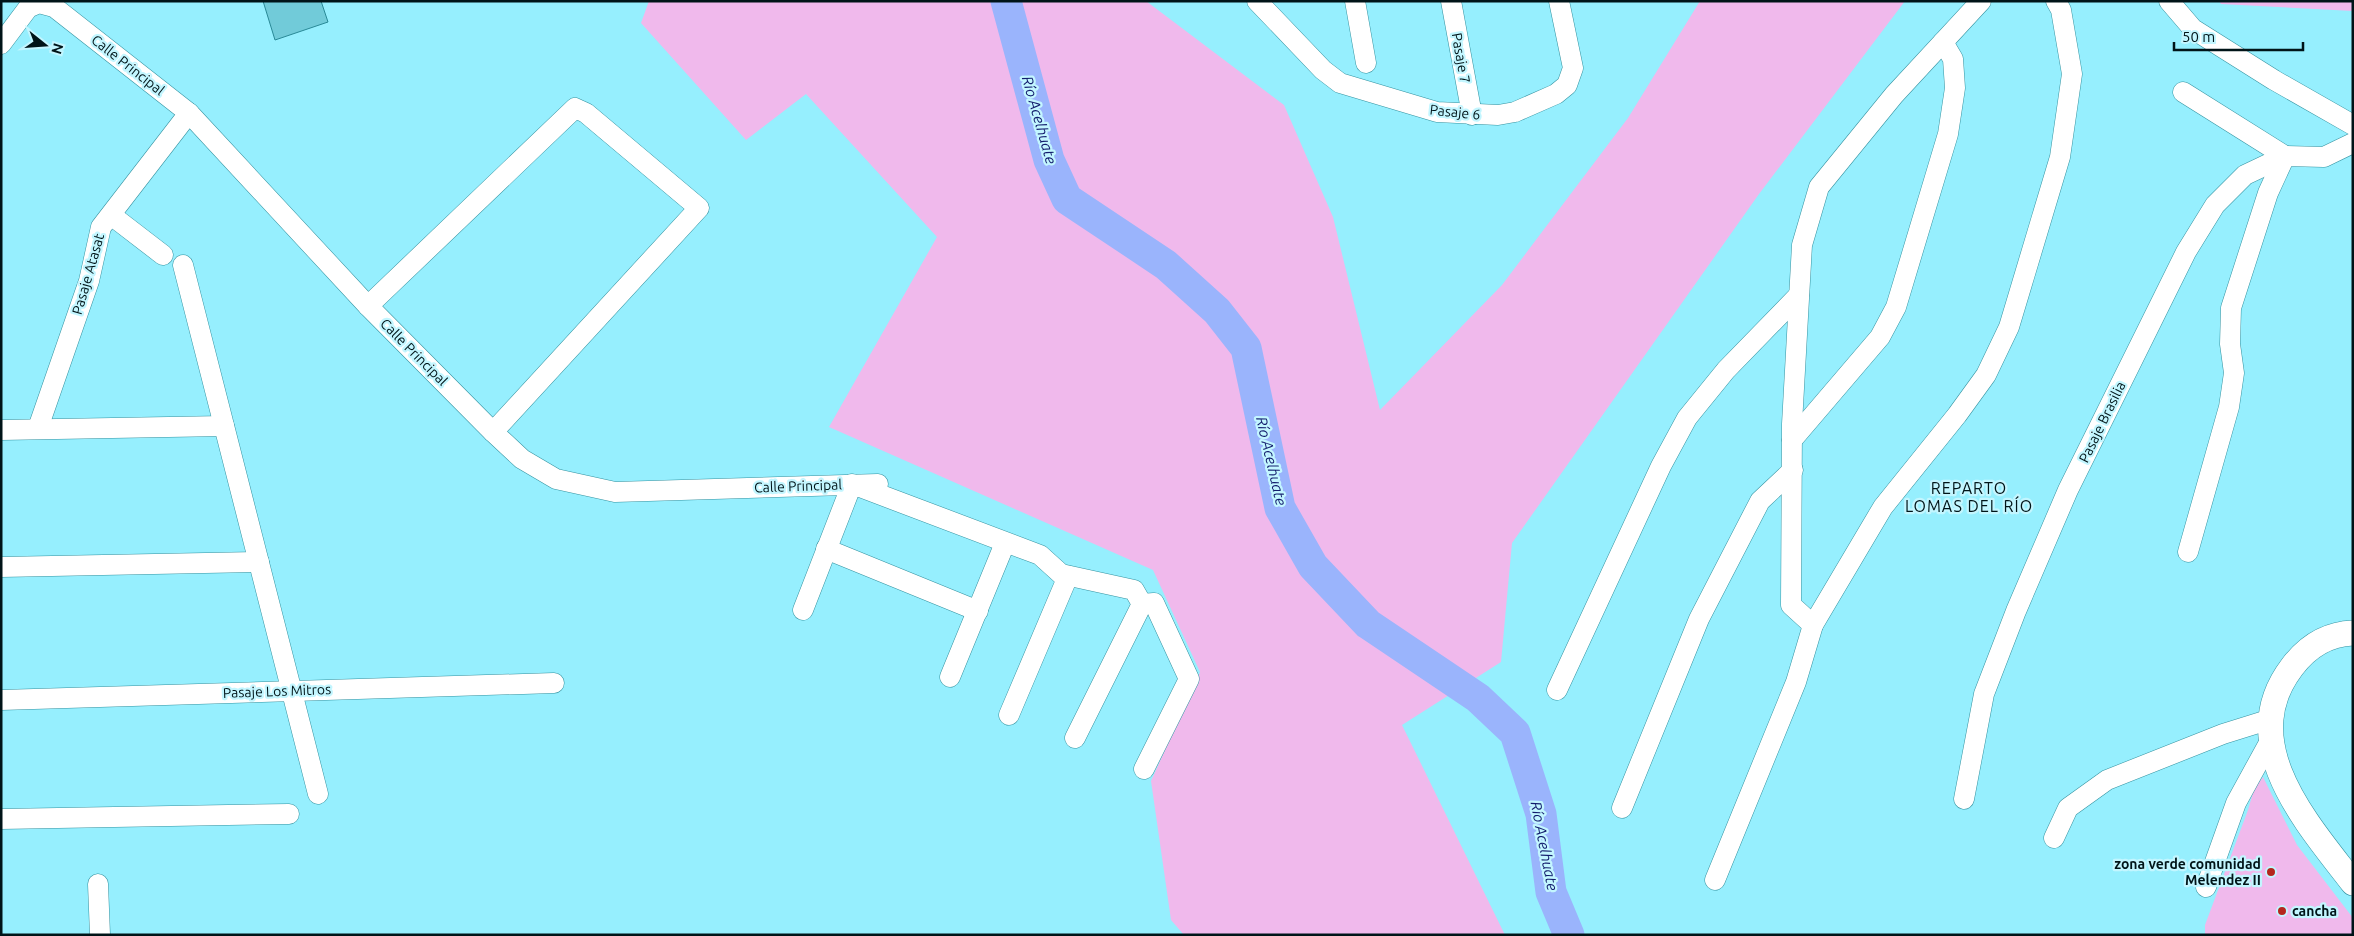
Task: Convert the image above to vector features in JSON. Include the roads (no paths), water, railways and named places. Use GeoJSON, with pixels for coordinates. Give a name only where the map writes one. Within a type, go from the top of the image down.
{"type":"FeatureCollection","features":[{"type":"Feature","properties":{"kind":"main road"},"geometry":{"type":"LineString","coordinates":[[2353,633],[2339,634],[2317,643],[2298,659],[2281,685],[2274,700],[2271,730],[2282,781],[2300,814],[2353,883]]}},
{"type":"Feature","properties":{"kind":"street","name":"Pasaje 6"},"geometry":{"type":"LineString","coordinates":[[1257,1],[1323,70],[1340,83],[1437,112],[1472,115],[1515,112],[1556,94],[1567,85],[1573,68],[1560,1]]}},
{"type":"Feature","properties":{"kind":"street"},"geometry":{"type":"LineString","coordinates":[[1355,1],[1366,63]]}},
{"type":"Feature","properties":{"kind":"street","name":"Pasaje 7"},"geometry":{"type":"LineString","coordinates":[[1451,1],[1472,115]]}},
{"type":"Feature","properties":{"kind":"street"},"geometry":{"type":"LineString","coordinates":[[1813,625],[1791,605],[1792,440],[1802,244],[1819,186],[1894,95],[1982,1]]}},
{"type":"Feature","properties":{"kind":"street"},"geometry":{"type":"LineString","coordinates":[[1715,880],[1796,682],[1813,625],[1883,506],[1957,415],[1986,375],[2009,327],[2060,157],[2072,74],[2061,10],[2056,1]]}},
{"type":"Feature","properties":{"kind":"street"},"geometry":{"type":"LineString","coordinates":[[2169,1],[2193,28],[2274,80],[2353,125]]}},
{"type":"Feature","properties":{"kind":"street","name":"Calle Principal"},"geometry":{"type":"LineString","coordinates":[[1,44],[28,8],[39,3],[54,7],[189,113],[368,306],[494,432],[522,459],[556,479],[615,492],[878,484]]}},
{"type":"Feature","properties":{"kind":"street"},"geometry":{"type":"LineString","coordinates":[[1792,440],[1880,337],[1896,307],[1948,134],[1955,88],[1953,59],[1943,42]]}},
{"type":"Feature","properties":{"kind":"street"},"geometry":{"type":"LineString","coordinates":[[2182,92],[2285,156],[2268,193],[2230,308],[2230,344],[2234,373],[2228,407],[2188,552]]}},
{"type":"Feature","properties":{"kind":"street"},"geometry":{"type":"LineString","coordinates":[[368,306],[575,108],[586,113],[698,208],[494,432]]}},
{"type":"Feature","properties":{"kind":"street","name":"Pasaje Atasat"},"geometry":{"type":"LineString","coordinates":[[38,428],[89,281],[101,228],[189,113]]}},
{"type":"Feature","properties":{"kind":"street","name":"Pasaje Brasilia"},"geometry":{"type":"LineString","coordinates":[[1964,798],[1984,694],[2016,611],[2068,490],[2186,252],[2215,205],[2246,175],[2285,156],[2324,157],[2353,143]]}},
{"type":"Feature","properties":{"kind":"street"},"geometry":{"type":"LineString","coordinates":[[111,215],[163,255]]}},
{"type":"Feature","properties":{"kind":"street"},"geometry":{"type":"LineString","coordinates":[[183,265],[318,794]]}},
{"type":"Feature","properties":{"kind":"street"},"geometry":{"type":"LineString","coordinates":[[1557,690],[1662,466],[1687,418],[1726,370],[1799,295]]}},
{"type":"Feature","properties":{"kind":"street"},"geometry":{"type":"LineString","coordinates":[[1,430],[224,426]]}},
{"type":"Feature","properties":{"kind":"street"},"geometry":{"type":"LineString","coordinates":[[1622,808],[1699,619],[1760,501],[1793,470]]}},
{"type":"Feature","properties":{"kind":"street"},"geometry":{"type":"LineString","coordinates":[[803,610],[852,484],[1040,555],[1061,574],[1134,590],[1142,604]]}},
{"type":"Feature","properties":{"kind":"street"},"geometry":{"type":"LineString","coordinates":[[950,678],[1005,543]]}},
{"type":"Feature","properties":{"kind":"street"},"geometry":{"type":"LineString","coordinates":[[826,549],[978,611]]}},
{"type":"Feature","properties":{"kind":"street"},"geometry":{"type":"LineString","coordinates":[[1,567],[259,562]]}},
{"type":"Feature","properties":{"kind":"street"},"geometry":{"type":"LineString","coordinates":[[1009,715],[1068,576]]}},
{"type":"Feature","properties":{"kind":"street"},"geometry":{"type":"LineString","coordinates":[[1142,604],[1154,603],[1189,679],[1144,769]]}},
{"type":"Feature","properties":{"kind":"street"},"geometry":{"type":"LineString","coordinates":[[1075,738],[1142,604]]}},
{"type":"Feature","properties":{"kind":"street","name":"Pasaje Los Mitros"},"geometry":{"type":"LineString","coordinates":[[1,700],[554,683]]}},
{"type":"Feature","properties":{"kind":"street"},"geometry":{"type":"LineString","coordinates":[[2054,838],[2068,808],[2107,780],[2223,734],[2271,730]]}},
{"type":"Feature","properties":{"kind":"street"},"geometry":{"type":"LineString","coordinates":[[2206,887],[2236,803],[2271,730]]}},
{"type":"Feature","properties":{"kind":"street"},"geometry":{"type":"LineString","coordinates":[[1,819],[289,814]]}},
{"type":"Feature","properties":{"kind":"street"},"geometry":{"type":"LineString","coordinates":[[98,884],[100,935]]}},
{"type":"Feature","properties":{"kind":"waterway","name":"Río Acelhuate"},"geometry":{"type":"LineString","coordinates":[[1006,1],[1049,160],[1067,199],[1166,265],[1217,311],[1246,348],[1280,508],[1313,566],[1368,624],[1478,698],[1515,733],[1541,814],[1551,892],[1569,935]]}},
{"type":"Feature","properties":{"kind":"place","name":"zona verde comunidad Melendez II"},"geometry":{"type":"Point","coordinates":[2271,872]}},
{"type":"Feature","properties":{"kind":"place","name":"cancha"},"geometry":{"type":"Point","coordinates":[2282,911]}},
{"type":"Feature","properties":{"kind":"district","name":"REPARTO LOMAS DEL RÍO"},"geometry":{"type":"Point","coordinates":[1969,497]}}]}
